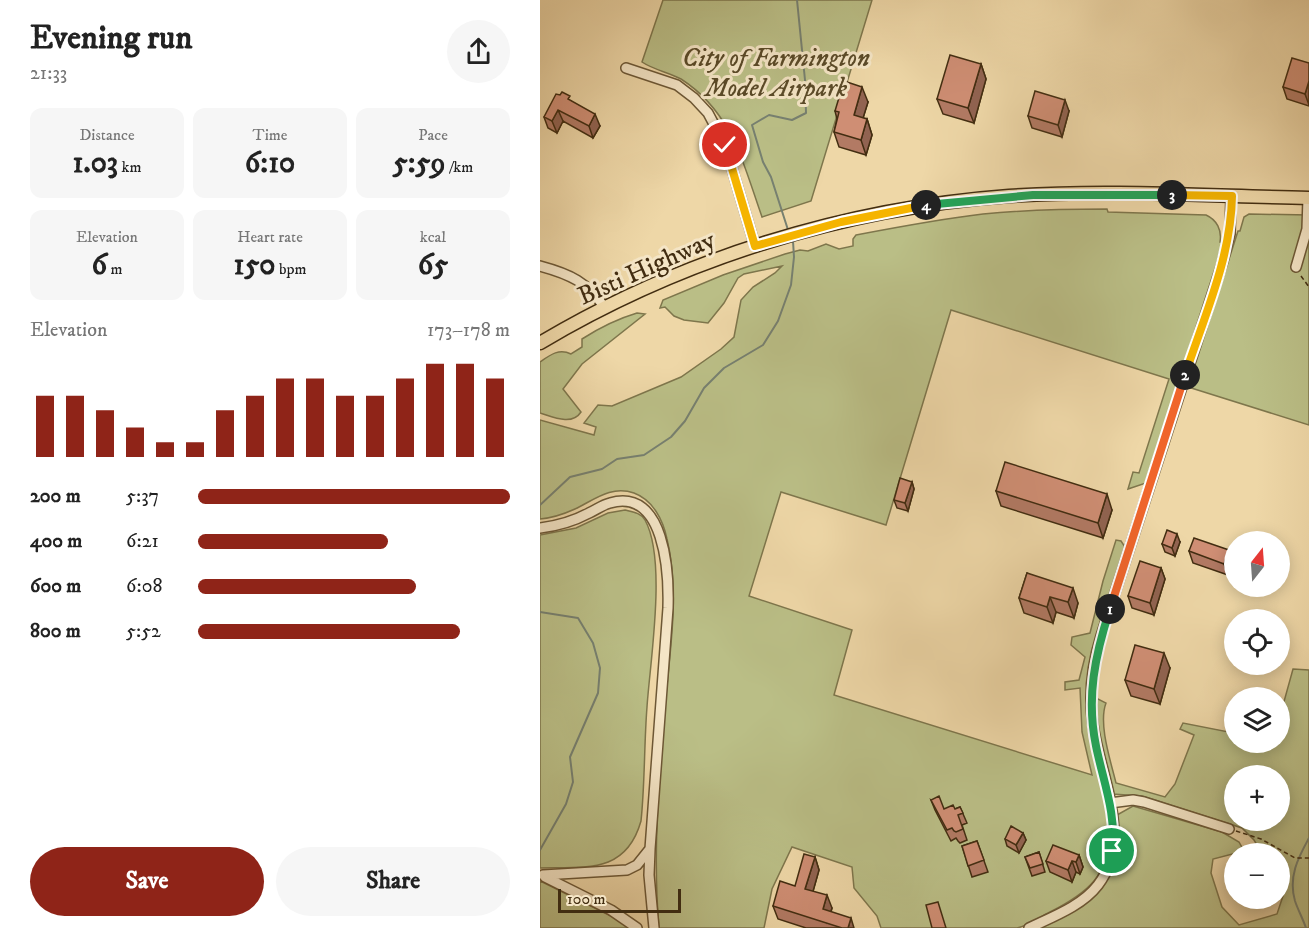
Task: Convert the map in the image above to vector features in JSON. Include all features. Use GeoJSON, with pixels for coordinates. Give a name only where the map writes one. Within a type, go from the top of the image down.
{"type":"FeatureCollection","features":[{"type":"Feature","properties":{"kind":"main road","name":"Bisti Highway"},"geometry":{"type":"LineString","coordinates":[[540,343],[605,308],[685,271],[755,246],[876,214],[977,199],[1072,194],[1308,198]]}},
{"type":"Feature","properties":{"kind":"street"},"geometry":{"type":"LineString","coordinates":[[626,68],[677,85],[708,113],[725,145],[755,246]]}},
{"type":"Feature","properties":{"kind":"street"},"geometry":{"type":"LineString","coordinates":[[1029,928],[1077,903],[1093,891],[1102,880],[1108,866],[1113,842],[1110,803],[1096,747],[1091,698],[1096,656],[1222,264],[1230,234],[1232,196]]}},
{"type":"Feature","properties":{"kind":"street"},"geometry":{"type":"LineString","coordinates":[[1296,267],[1307,229],[1308,198]]}},
{"type":"Feature","properties":{"kind":"street"},"geometry":{"type":"LineString","coordinates":[[540,266],[573,277],[587,285],[605,308]]}},
{"type":"Feature","properties":{"kind":"street"},"geometry":{"type":"LineString","coordinates":[[540,528],[575,519],[609,503],[626,502],[643,509],[651,516],[659,533],[668,576],[668,608],[650,849],[649,875],[654,928]]}},
{"type":"Feature","properties":{"kind":"street"},"geometry":{"type":"LineString","coordinates":[[1110,803],[1133,800],[1144,802],[1224,827]]}},
{"type":"Feature","properties":{"kind":"street"},"geometry":{"type":"LineString","coordinates":[[541,875],[627,870],[637,865],[650,849]]}},
{"type":"Feature","properties":{"kind":"street"},"geometry":{"type":"LineString","coordinates":[[541,875],[611,910],[637,928]]}},
{"type":"Feature","properties":{"kind":"path"},"geometry":{"type":"LineString","coordinates":[[1296,267],[1309,287]]}},
{"type":"Feature","properties":{"kind":"path"},"geometry":{"type":"LineString","coordinates":[[1235,831],[1261,839],[1295,858],[1309,858]]}},
{"type":"Feature","properties":{"kind":"green space","name":"City of Farmington Model Airpark"},"geometry":{"type":"Polygon","coordinates":[[[663,0],[872,0],[811,201],[762,217],[734,140],[712,107],[681,79],[642,62],[663,0]]]}},
{"type":"Feature","properties":{"kind":"green space"},"geometry":{"type":"Polygon","coordinates":[[[1107,209],[1108,212],[1206,215],[1218,226],[1220,242],[1222,242],[1218,263],[1146,483],[1128,489],[1133,472],[1139,473],[1169,379],[951,310],[886,525],[781,492],[749,596],[852,630],[834,695],[1092,775],[1082,732],[1080,688],[1065,690],[1065,682],[1079,680],[1085,657],[1071,645],[1072,637],[1090,633],[1116,540],[1121,541],[1125,547],[1096,639],[1088,677],[1090,730],[1108,813],[1108,846],[1101,871],[1094,881],[1075,898],[1021,927],[881,928],[877,916],[854,888],[852,867],[792,847],[772,889],[764,928],[659,928],[656,876],[657,824],[673,606],[673,583],[667,539],[660,518],[647,500],[626,491],[610,492],[567,513],[540,519],[540,420],[594,435],[596,427],[584,423],[598,405],[612,406],[681,377],[721,349],[734,337],[741,300],[753,287],[782,266],[744,274],[738,278],[724,303],[708,323],[684,320],[674,316],[665,307],[660,308],[663,300],[723,275],[785,254],[800,250],[808,251],[826,244],[839,249],[853,246],[853,239],[856,235],[919,223],[998,213],[1107,209]]]}},
{"type":"Feature","properties":{"kind":"green space"},"geometry":{"type":"Polygon","coordinates":[[[1249,214],[1309,215],[1309,425],[1188,387],[1238,231],[1240,231],[1244,217],[1249,214]]]}},
{"type":"Feature","properties":{"kind":"green space"},"geometry":{"type":"Polygon","coordinates":[[[637,313],[645,314],[582,364],[563,389],[581,412],[568,420],[540,413],[540,362],[559,352],[571,354],[582,347],[582,339],[588,335],[637,313]]]}},
{"type":"Feature","properties":{"kind":"green space"},"geometry":{"type":"Polygon","coordinates":[[[625,510],[639,514],[645,520],[652,538],[655,560],[655,611],[641,821],[634,838],[625,851],[615,859],[588,867],[540,868],[540,535],[576,528],[608,513],[625,510]]]}},
{"type":"Feature","properties":{"kind":"green space"},"geometry":{"type":"Polygon","coordinates":[[[1293,669],[1309,670],[1309,928],[1040,928],[1092,898],[1102,887],[1114,860],[1117,815],[1133,806],[1222,832],[1239,842],[1224,843],[1224,856],[1213,859],[1211,873],[1222,907],[1239,925],[1277,914],[1279,909],[1290,909],[1290,843],[1256,843],[1245,831],[1290,831],[1290,765],[1224,765],[1224,822],[1142,796],[1112,794],[1098,729],[1096,698],[1106,703],[1104,732],[1116,783],[1165,797],[1175,784],[1194,735],[1180,729],[1183,723],[1224,731],[1224,753],[1290,753],[1290,687],[1288,687],[1293,669]]]}},
{"type":"Feature","properties":{"kind":"green space"},"geometry":{"type":"Polygon","coordinates":[[[540,881],[623,922],[629,928],[540,928],[540,881]]]}},
{"type":"Feature","properties":{"kind":"building"},"geometry":{"type":"Polygon","coordinates":[[[950,55],[981,64],[968,108],[937,99],[950,55]]]}},
{"type":"Feature","properties":{"kind":"building"},"geometry":{"type":"Polygon","coordinates":[[[1292,58],[1309,63],[1309,81],[1305,94],[1283,87],[1292,58]]]}},
{"type":"Feature","properties":{"kind":"building"},"geometry":{"type":"Polygon","coordinates":[[[844,81],[862,87],[854,115],[867,119],[861,140],[834,132],[839,112],[835,111],[844,81]]]}},
{"type":"Feature","properties":{"kind":"building"},"geometry":{"type":"Polygon","coordinates":[[[1035,91],[1065,100],[1058,125],[1028,116],[1035,91]]]}},
{"type":"Feature","properties":{"kind":"building"},"geometry":{"type":"Polygon","coordinates":[[[562,92],[570,96],[568,99],[595,114],[589,126],[558,110],[552,121],[544,117],[556,94],[560,95],[562,92]]]}},
{"type":"Feature","properties":{"kind":"building"},"geometry":{"type":"Polygon","coordinates":[[[1005,462],[1107,494],[1098,523],[996,491],[1005,462]]]}},
{"type":"Feature","properties":{"kind":"building"},"geometry":{"type":"Polygon","coordinates":[[[900,478],[912,482],[905,503],[894,500],[900,478]]]}},
{"type":"Feature","properties":{"kind":"building"},"geometry":{"type":"Polygon","coordinates":[[[1167,530],[1177,534],[1172,548],[1162,544],[1167,530]]]}},
{"type":"Feature","properties":{"kind":"building"},"geometry":{"type":"Polygon","coordinates":[[[1194,538],[1224,548],[1224,564],[1189,551],[1194,538]]]}},
{"type":"Feature","properties":{"kind":"building"},"geometry":{"type":"Polygon","coordinates":[[[1140,561],[1161,568],[1150,603],[1128,596],[1140,561]]]}},
{"type":"Feature","properties":{"kind":"building"},"geometry":{"type":"Polygon","coordinates":[[[1027,573],[1073,588],[1068,602],[1050,597],[1047,607],[1019,598],[1027,573]]]}},
{"type":"Feature","properties":{"kind":"building"},"geometry":{"type":"Polygon","coordinates":[[[1135,645],[1164,653],[1154,689],[1125,680],[1135,645]]]}},
{"type":"Feature","properties":{"kind":"building"},"geometry":{"type":"Polygon","coordinates":[[[939,796],[944,809],[953,805],[955,809],[960,807],[963,813],[958,815],[963,829],[956,832],[952,828],[947,830],[931,800],[939,796]]]}},
{"type":"Feature","properties":{"kind":"building"},"geometry":{"type":"Polygon","coordinates":[[[1011,826],[1023,833],[1016,845],[1005,839],[1011,826]]]}},
{"type":"Feature","properties":{"kind":"building"},"geometry":{"type":"Polygon","coordinates":[[[977,841],[984,860],[968,866],[962,846],[977,841]]]}},
{"type":"Feature","properties":{"kind":"building"},"geometry":{"type":"Polygon","coordinates":[[[1053,845],[1079,855],[1076,862],[1072,861],[1068,870],[1046,861],[1053,845]]]}},
{"type":"Feature","properties":{"kind":"building"},"geometry":{"type":"Polygon","coordinates":[[[1039,852],[1043,864],[1030,868],[1025,857],[1039,852]]]}},
{"type":"Feature","properties":{"kind":"building"},"geometry":{"type":"Polygon","coordinates":[[[804,854],[815,857],[805,889],[827,895],[823,909],[851,918],[848,928],[773,906],[780,881],[795,886],[804,854]]]}},
{"type":"Feature","properties":{"kind":"building"},"geometry":{"type":"Polygon","coordinates":[[[938,902],[946,928],[932,928],[926,905],[938,902]]]}},
{"type":"Feature","properties":{"kind":"waterway"},"geometry":{"type":"LineString","coordinates":[[789,233],[752,125],[769,115],[792,120],[806,113],[797,0]]}},
{"type":"Feature","properties":{"kind":"waterway"},"geometry":{"type":"LineString","coordinates":[[540,505],[570,477],[602,469],[617,459],[644,455],[671,437],[685,421],[704,388],[724,368],[763,345],[778,321],[791,285],[793,241]]}},
{"type":"Feature","properties":{"kind":"waterway"},"geometry":{"type":"LineString","coordinates":[[540,612],[578,618],[593,643],[600,668],[598,693],[570,757],[573,782],[566,804],[540,850]]}},
{"type":"Feature","properties":{"kind":"waterway"},"geometry":{"type":"LineString","coordinates":[[1306,928],[1295,901],[1293,876],[1309,838]]}},
{"type":"Feature","properties":{"kind":"route"},"geometry":{"type":"LineString","coordinates":[[725,145],[755,246],[876,214],[977,199],[1062,194],[1232,196],[1230,234],[1222,264],[1096,656],[1091,698],[1092,715],[1096,747],[1112,818],[1114,832],[1112,851]]}}]}
